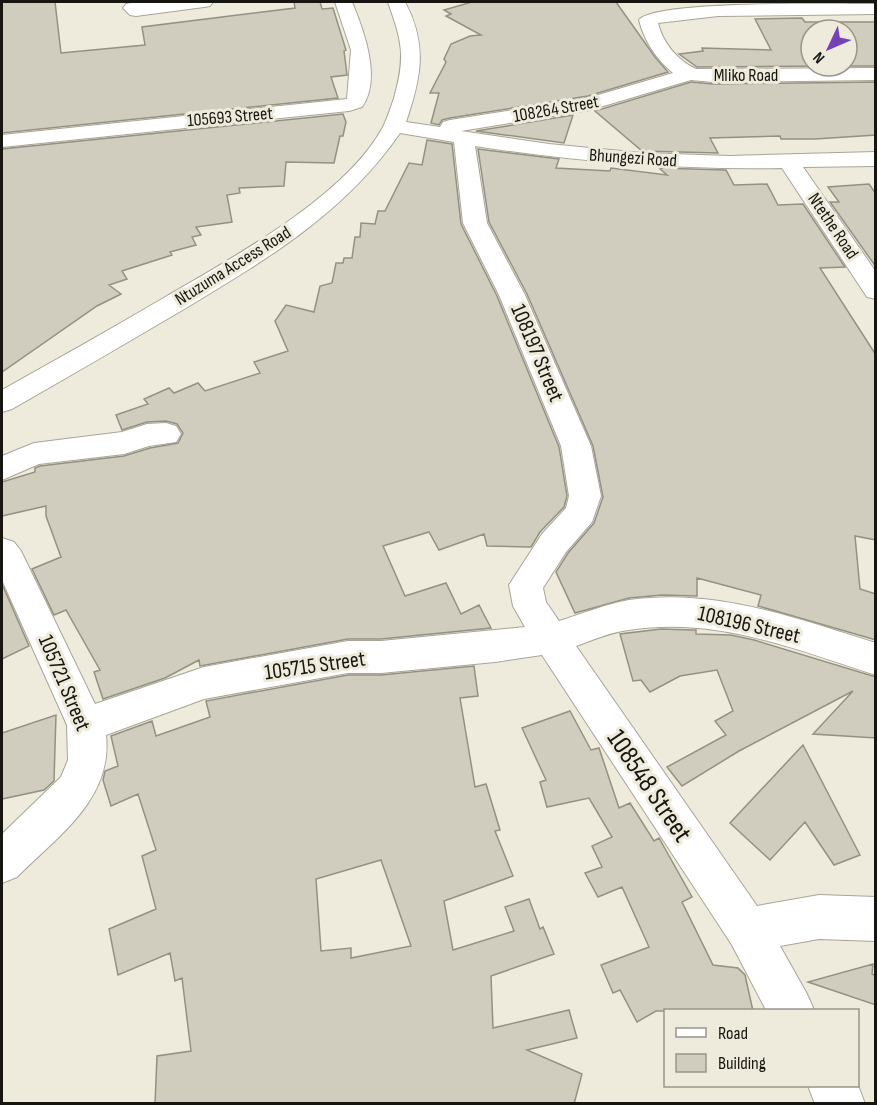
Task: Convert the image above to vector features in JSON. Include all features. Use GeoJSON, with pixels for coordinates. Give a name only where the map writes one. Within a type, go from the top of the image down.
{"type":"FeatureCollection","features":[{"type":"Feature","properties":{"kind":"street"},"geometry":{"type":"LineString","coordinates":[[154,2],[132,8],[136,11],[145,11],[204,2]]}},
{"type":"Feature","properties":{"kind":"street","name":"105693 Street"},"geometry":{"type":"LineString","coordinates":[[2,141],[355,103],[358,96],[360,50],[344,2]]}},
{"type":"Feature","properties":{"kind":"street","name":"Ntuzuma Access Road"},"geometry":{"type":"LineString","coordinates":[[2,402],[114,339],[258,252],[298,225],[355,175],[393,126],[403,101],[407,76],[388,5]]}},
{"type":"Feature","properties":{"kind":"street"},"geometry":{"type":"LineString","coordinates":[[694,6],[876,9]]}},
{"type":"Feature","properties":{"kind":"street","name":"Mliko Road"},"geometry":{"type":"LineString","coordinates":[[694,6],[650,17],[648,22],[664,53],[690,74],[713,76],[876,74]]}},
{"type":"Feature","properties":{"kind":"street","name":"108264 Street"},"geometry":{"type":"LineString","coordinates":[[419,130],[590,104],[690,74]]}},
{"type":"Feature","properties":{"kind":"street","name":"Bhungezi Road"},"geometry":{"type":"LineString","coordinates":[[393,126],[558,152],[642,160],[876,159]]}},
{"type":"Feature","properties":{"kind":"street","name":"108197 Street"},"geometry":{"type":"LineString","coordinates":[[464,137],[466,168],[475,223],[512,295],[576,446],[585,496],[581,513],[554,543],[543,563]]}},
{"type":"Feature","properties":{"kind":"street","name":"Ntethe Road"},"geometry":{"type":"LineString","coordinates":[[788,161],[868,268],[876,291]]}},
{"type":"Feature","properties":{"kind":"street"},"geometry":{"type":"LineString","coordinates":[[2,469],[34,454],[124,443],[147,435],[166,434]]}},
{"type":"Feature","properties":{"kind":"street","name":"105721 Street"},"geometry":{"type":"LineString","coordinates":[[2,551],[9,560],[86,725],[88,765],[84,778],[63,805],[2,862]]}},
{"type":"Feature","properties":{"kind":"street","name":"108548 Street"},"geometry":{"type":"LineString","coordinates":[[543,563],[526,585],[530,606],[747,930],[790,1009]]}},
{"type":"Feature","properties":{"kind":"street","name":"108196 Street"},"geometry":{"type":"LineString","coordinates":[[551,638],[628,615],[692,611],[754,621],[876,659]]}},
{"type":"Feature","properties":{"kind":"street","name":"105715 Street"},"geometry":{"type":"LineString","coordinates":[[86,725],[204,683],[225,679],[348,657],[381,657],[495,647],[551,638]]}},
{"type":"Feature","properties":{"kind":"street"},"geometry":{"type":"LineString","coordinates":[[747,930],[819,917],[876,919]]}},
{"type":"Feature","properties":{"kind":"street"},"geometry":{"type":"LineString","coordinates":[[833,1087],[842,1104]]}},
{"type":"Feature","properties":{"kind":"building"},"geometry":{"type":"Polygon","coordinates":[[[2,2],[55,2],[61,53],[145,45],[142,27],[295,8],[294,2],[320,2],[322,9],[333,8],[346,50],[344,51],[347,75],[331,77],[338,98],[2,133],[2,2]]]}},
{"type":"Feature","properties":{"kind":"building"},"geometry":{"type":"Polygon","coordinates":[[[472,2],[616,2],[668,72],[588,96],[450,118],[442,120],[439,125],[431,123],[439,93],[430,93],[446,62],[444,59],[451,44],[470,36],[481,35],[446,16],[451,14],[444,10],[472,2]]]}},
{"type":"Feature","properties":{"kind":"building"},"geometry":{"type":"Polygon","coordinates":[[[799,18],[799,66],[697,67],[679,54],[703,51],[702,48],[771,50],[755,19],[799,18]]]}},
{"type":"Feature","properties":{"kind":"building"},"geometry":{"type":"Polygon","coordinates":[[[859,22],[876,22],[876,66],[859,66],[859,22]]]}},
{"type":"Feature","properties":{"kind":"building"},"geometry":{"type":"Polygon","coordinates":[[[691,82],[713,84],[876,82],[876,135],[815,139],[781,139],[780,136],[710,138],[718,153],[642,151],[595,111],[691,82]]]}},
{"type":"Feature","properties":{"kind":"building"},"geometry":{"type":"Polygon","coordinates":[[[343,114],[346,122],[343,136],[340,136],[334,163],[286,162],[284,186],[239,188],[240,193],[227,195],[232,222],[196,227],[201,235],[192,237],[196,245],[170,252],[172,255],[122,271],[127,279],[109,285],[121,294],[97,306],[2,372],[2,149],[343,114]]]}},
{"type":"Feature","properties":{"kind":"building"},"geometry":{"type":"Polygon","coordinates":[[[573,115],[564,143],[476,131],[573,115]]]}},
{"type":"Feature","properties":{"kind":"building"},"geometry":{"type":"Polygon","coordinates":[[[427,140],[452,144],[461,224],[497,296],[559,447],[567,496],[564,507],[540,532],[531,547],[487,546],[484,534],[439,550],[429,532],[383,546],[405,596],[446,583],[461,614],[479,605],[491,628],[381,639],[348,639],[200,666],[199,660],[165,678],[103,699],[94,672],[100,670],[66,610],[54,615],[32,569],[61,557],[46,516],[46,506],[2,516],[2,482],[35,472],[35,468],[40,466],[124,456],[178,443],[183,433],[177,424],[166,421],[147,422],[122,430],[116,415],[148,404],[144,399],[169,388],[174,393],[198,383],[205,391],[260,373],[254,362],[288,351],[275,321],[286,305],[314,312],[320,286],[332,283],[336,263],[343,263],[344,258],[352,258],[355,237],[360,237],[361,223],[375,224],[378,211],[385,211],[409,163],[422,165],[427,140]]]}},
{"type":"Feature","properties":{"kind":"building"},"geometry":{"type":"Polygon","coordinates":[[[478,149],[559,159],[556,168],[610,171],[611,168],[667,175],[659,168],[726,170],[734,185],[767,184],[778,205],[803,204],[845,267],[820,268],[876,355],[876,540],[855,536],[860,589],[876,594],[876,640],[758,606],[761,595],[697,578],[697,596],[662,595],[629,598],[575,613],[556,572],[568,553],[594,523],[603,497],[593,446],[527,294],[489,222],[478,149]]]}},
{"type":"Feature","properties":{"kind":"building"},"geometry":{"type":"Polygon","coordinates":[[[869,184],[876,194],[876,267],[830,202],[839,202],[828,187],[869,184]]]}},
{"type":"Feature","properties":{"kind":"building"},"geometry":{"type":"Polygon","coordinates":[[[2,584],[29,646],[2,659],[2,584]]]}},
{"type":"Feature","properties":{"kind":"building"},"geometry":{"type":"Polygon","coordinates":[[[661,629],[696,630],[696,634],[731,635],[754,640],[876,677],[876,738],[813,734],[853,691],[739,751],[682,786],[667,767],[726,735],[715,721],[733,711],[717,670],[680,676],[650,692],[641,680],[633,681],[620,634],[661,629]]]}},
{"type":"Feature","properties":{"kind":"building"},"geometry":{"type":"Polygon","coordinates":[[[474,666],[478,696],[460,698],[475,787],[486,784],[500,830],[495,831],[513,876],[444,901],[453,950],[514,931],[505,907],[529,899],[540,929],[543,927],[554,954],[491,976],[493,1028],[569,1010],[577,1038],[527,1050],[582,1074],[574,1104],[155,1104],[157,1056],[191,1051],[182,978],[175,981],[170,953],[118,975],[109,929],[156,909],[142,856],[156,850],[138,794],[111,806],[103,780],[105,771],[118,766],[111,736],[152,721],[156,736],[210,717],[206,701],[348,675],[381,675],[474,666]],[[381,860],[316,879],[321,951],[351,948],[351,958],[411,946],[381,860]]]}},
{"type":"Feature","properties":{"kind":"building"},"geometry":{"type":"Polygon","coordinates":[[[570,711],[591,750],[599,748],[619,808],[630,803],[654,841],[659,838],[692,897],[682,902],[713,965],[738,968],[745,975],[753,1009],[664,1009],[664,1011],[656,1011],[637,1022],[620,990],[613,993],[601,965],[649,947],[622,887],[598,897],[585,873],[602,867],[592,846],[612,837],[589,798],[547,807],[540,782],[546,780],[522,728],[570,711]]]}},
{"type":"Feature","properties":{"kind":"building"},"geometry":{"type":"Polygon","coordinates":[[[56,715],[54,781],[44,790],[2,799],[2,733],[56,715]]]}},
{"type":"Feature","properties":{"kind":"building"},"geometry":{"type":"Polygon","coordinates":[[[803,745],[860,855],[834,865],[805,822],[770,860],[730,823],[803,745]]]}},
{"type":"Feature","properties":{"kind":"building"},"geometry":{"type":"Polygon","coordinates":[[[873,964],[872,974],[876,976],[876,1005],[808,982],[873,964]]]}}]}
